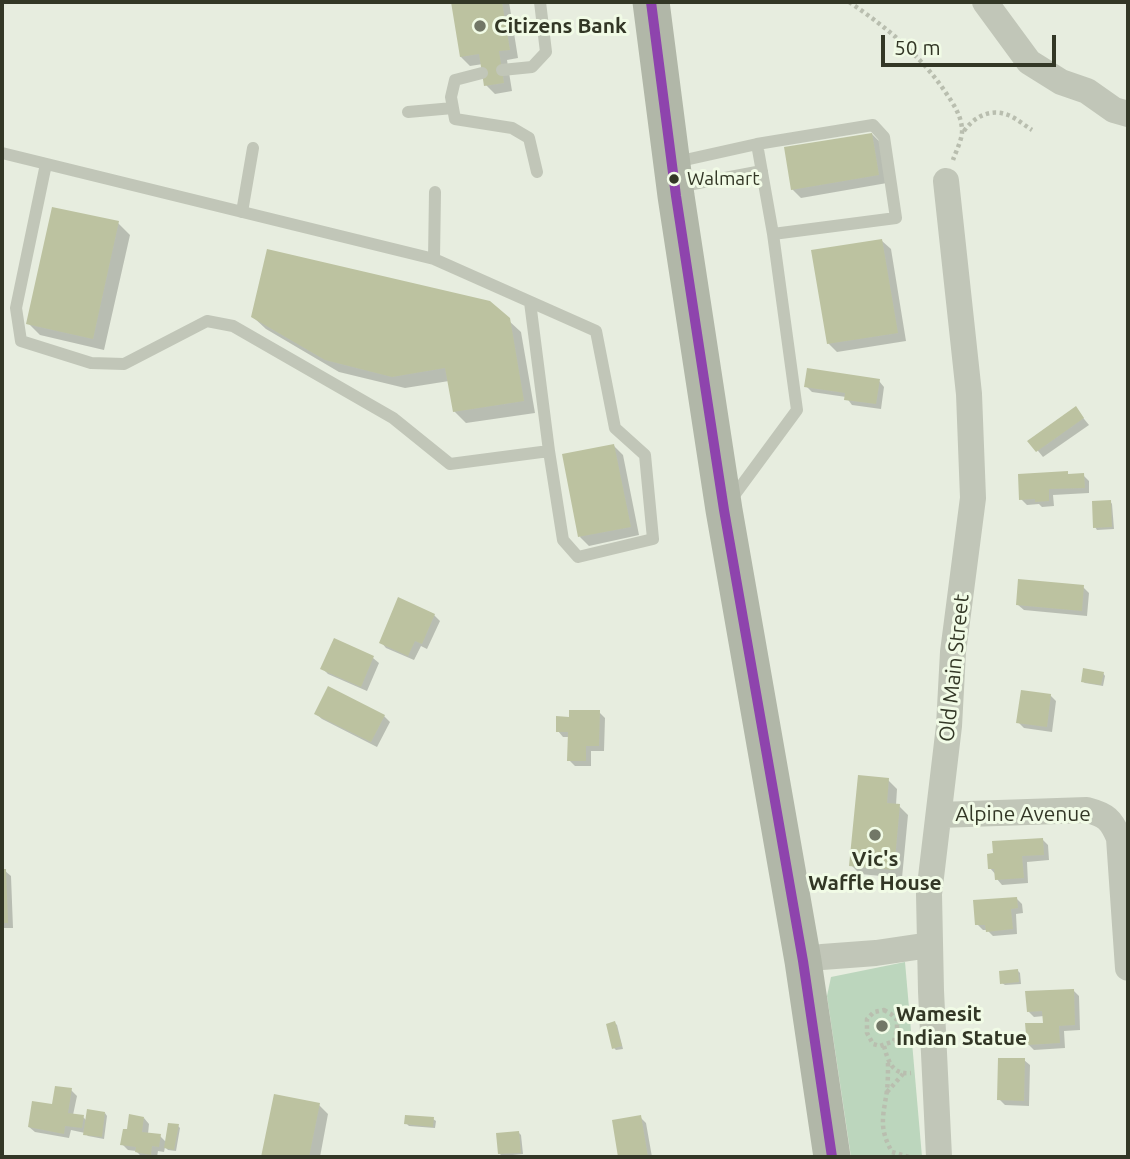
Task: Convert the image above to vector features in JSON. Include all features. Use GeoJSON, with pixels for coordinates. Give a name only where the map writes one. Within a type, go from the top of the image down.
{"type":"FeatureCollection","features":[{"type":"Feature","properties":{"kind":"main road"},"geometry":{"type":"LineString","coordinates":[[651,2],[673,175],[724,510],[803,961],[832,1157]]}},
{"type":"Feature","properties":{"kind":"street"},"geometry":{"type":"LineString","coordinates":[[985,2],[1029,62],[1061,82],[1123,106]]}},
{"type":"Feature","properties":{"kind":"street","name":"Old Main Street"},"geometry":{"type":"LineString","coordinates":[[939,1157],[929,894],[949,726],[953,652],[973,498],[969,394],[946,181]]}},
{"type":"Feature","properties":{"kind":"street","name":"Alpine Avenue"},"geometry":{"type":"LineString","coordinates":[[939,814],[1087,810],[1107,817],[1119,838],[1128,968]]}},
{"type":"Feature","properties":{"kind":"street"},"geometry":{"type":"LineString","coordinates":[[803,961],[930,945]]}},
{"type":"Feature","properties":{"kind":"lane"},"geometry":{"type":"LineString","coordinates":[[502,70],[532,67],[546,52],[540,2]]}},
{"type":"Feature","properties":{"kind":"lane"},"geometry":{"type":"LineString","coordinates":[[482,73],[455,80],[452,97],[455,119],[512,128],[529,138],[537,172]]}},
{"type":"Feature","properties":{"kind":"lane"},"geometry":{"type":"LineString","coordinates":[[408,112],[453,108]]}},
{"type":"Feature","properties":{"kind":"lane"},"geometry":{"type":"LineString","coordinates":[[673,175],[757,145],[873,125],[884,137],[896,218],[773,234]]}},
{"type":"Feature","properties":{"kind":"lane"},"geometry":{"type":"LineString","coordinates":[[724,510],[797,410],[773,234],[757,145]]}},
{"type":"Feature","properties":{"kind":"lane"},"geometry":{"type":"LineString","coordinates":[[242,212],[253,148]]}},
{"type":"Feature","properties":{"kind":"lane"},"geometry":{"type":"LineString","coordinates":[[2,153],[434,259],[596,331],[615,428],[645,456],[653,539],[578,557],[563,540],[530,302]]}},
{"type":"Feature","properties":{"kind":"lane"},"geometry":{"type":"LineString","coordinates":[[46,164],[16,308],[20,341],[91,363],[124,364],[207,321],[233,326],[393,418],[450,464],[549,451]]}},
{"type":"Feature","properties":{"kind":"lane"},"geometry":{"type":"LineString","coordinates":[[673,175],[762,171]]}},
{"type":"Feature","properties":{"kind":"lane"},"geometry":{"type":"LineString","coordinates":[[434,259],[435,192]]}},
{"type":"Feature","properties":{"kind":"path"},"geometry":{"type":"LineString","coordinates":[[849,2],[880,24],[918,57],[957,109],[963,131]]}},
{"type":"Feature","properties":{"kind":"path"},"geometry":{"type":"LineString","coordinates":[[946,181],[963,131],[985,113],[1007,114],[1032,130]]}},
{"type":"Feature","properties":{"kind":"path"},"geometry":{"type":"LineString","coordinates":[[884,1010],[897,1020],[897,1030],[894,1041],[884,1045],[873,1044],[867,1032],[867,1019],[874,1012],[884,1010]]}},
{"type":"Feature","properties":{"kind":"path"},"geometry":{"type":"LineString","coordinates":[[884,1045],[888,1063],[882,1125],[892,1152],[909,1157]]}},
{"type":"Feature","properties":{"kind":"path"},"geometry":{"type":"LineString","coordinates":[[888,1063],[903,1074],[935,1070]]}},
{"type":"Feature","properties":{"kind":"path"},"geometry":{"type":"LineString","coordinates":[[887,1092],[903,1074]]}},
{"type":"Feature","properties":{"kind":"green space"},"geometry":{"type":"Polygon","coordinates":[[[905,962],[922,1157],[851,1157],[827,996],[831,977],[905,962]]]}},
{"type":"Feature","properties":{"kind":"building","name":"Citizens Bank"},"geometry":{"type":"Polygon","coordinates":[[[451,2],[502,2],[510,50],[499,51],[504,83],[484,86],[479,54],[460,57],[451,2]]]}},
{"type":"Feature","properties":{"kind":"building"},"geometry":{"type":"Polygon","coordinates":[[[872,133],[879,175],[791,190],[784,147],[872,133]]]}},
{"type":"Feature","properties":{"kind":"building"},"geometry":{"type":"Polygon","coordinates":[[[52,207],[119,221],[93,339],[26,324],[52,207]]]}},
{"type":"Feature","properties":{"kind":"building"},"geometry":{"type":"Polygon","coordinates":[[[882,239],[898,333],[827,344],[811,250],[882,239]]]}},
{"type":"Feature","properties":{"kind":"building"},"geometry":{"type":"Polygon","coordinates":[[[267,249],[490,301],[510,318],[524,401],[453,412],[445,368],[392,377],[325,360],[251,317],[267,249]]]}},
{"type":"Feature","properties":{"kind":"building"},"geometry":{"type":"Polygon","coordinates":[[[807,368],[880,379],[876,404],[844,400],[845,393],[804,387],[807,368]]]}},
{"type":"Feature","properties":{"kind":"building"},"geometry":{"type":"Polygon","coordinates":[[[1076,406],[1084,418],[1036,452],[1027,441],[1076,406]]]}},
{"type":"Feature","properties":{"kind":"building"},"geometry":{"type":"Polygon","coordinates":[[[614,444],[631,527],[578,537],[562,454],[614,444]]]}},
{"type":"Feature","properties":{"kind":"building"},"geometry":{"type":"Polygon","coordinates":[[[1068,471],[1068,474],[1084,473],[1085,488],[1049,489],[1049,501],[1019,500],[1018,474],[1068,471]]]}},
{"type":"Feature","properties":{"kind":"building"},"geometry":{"type":"Polygon","coordinates":[[[1111,500],[1112,527],[1093,528],[1092,501],[1111,500]]]}},
{"type":"Feature","properties":{"kind":"building"},"geometry":{"type":"Polygon","coordinates":[[[1018,579],[1084,585],[1082,611],[1016,605],[1018,579]]]}},
{"type":"Feature","properties":{"kind":"building"},"geometry":{"type":"Polygon","coordinates":[[[398,597],[435,614],[422,644],[415,641],[408,656],[379,643],[398,597]]]}},
{"type":"Feature","properties":{"kind":"building"},"geometry":{"type":"Polygon","coordinates":[[[334,638],[374,656],[361,687],[320,669],[334,638]]]}},
{"type":"Feature","properties":{"kind":"building"},"geometry":{"type":"Polygon","coordinates":[[[1083,668],[1104,672],[1101,685],[1081,682],[1083,668]]]}},
{"type":"Feature","properties":{"kind":"building"},"geometry":{"type":"Polygon","coordinates":[[[328,686],[385,715],[371,742],[314,714],[328,686]]]}},
{"type":"Feature","properties":{"kind":"building"},"geometry":{"type":"Polygon","coordinates":[[[1021,690],[1051,694],[1047,727],[1016,723],[1021,690]]]}},
{"type":"Feature","properties":{"kind":"building"},"geometry":{"type":"Polygon","coordinates":[[[569,710],[600,710],[599,746],[586,746],[586,761],[567,761],[568,732],[556,732],[556,716],[569,717],[569,710]]]}},
{"type":"Feature","properties":{"kind":"building","name":"Vic's Waffle House"},"geometry":{"type":"Polygon","coordinates":[[[858,775],[889,778],[887,803],[900,804],[894,870],[849,866],[858,775]]]}},
{"type":"Feature","properties":{"kind":"building"},"geometry":{"type":"Polygon","coordinates":[[[1043,838],[1044,855],[1022,856],[1024,878],[995,880],[994,869],[988,869],[987,854],[993,853],[992,841],[1043,838]]]}},
{"type":"Feature","properties":{"kind":"building"},"geometry":{"type":"Polygon","coordinates":[[[2,869],[6,869],[8,923],[2,923],[2,869]]]}},
{"type":"Feature","properties":{"kind":"building"},"geometry":{"type":"Polygon","coordinates":[[[1017,897],[1018,908],[1011,909],[1013,929],[986,932],[985,925],[975,925],[973,900],[1017,897]]]}},
{"type":"Feature","properties":{"kind":"building"},"geometry":{"type":"Polygon","coordinates":[[[1018,969],[1019,982],[1000,984],[999,971],[1018,969]]]}},
{"type":"Feature","properties":{"kind":"building"},"geometry":{"type":"Polygon","coordinates":[[[1074,989],[1075,1025],[1059,1026],[1060,1043],[1027,1045],[1025,1023],[1043,1023],[1042,1011],[1027,1012],[1025,991],[1074,989]]]}},
{"type":"Feature","properties":{"kind":"building"},"geometry":{"type":"Polygon","coordinates":[[[615,1021],[622,1046],[612,1049],[606,1024],[615,1021]]]}},
{"type":"Feature","properties":{"kind":"building"},"geometry":{"type":"Polygon","coordinates":[[[998,1058],[1025,1058],[1024,1101],[997,1100],[998,1058]]]}},
{"type":"Feature","properties":{"kind":"building"},"geometry":{"type":"Polygon","coordinates":[[[55,1086],[72,1088],[68,1113],[84,1115],[82,1128],[65,1126],[64,1134],[28,1127],[32,1101],[52,1104],[55,1086]]]}},
{"type":"Feature","properties":{"kind":"building"},"geometry":{"type":"Polygon","coordinates":[[[274,1094],[320,1103],[309,1157],[261,1157],[274,1094]]]}},
{"type":"Feature","properties":{"kind":"building"},"geometry":{"type":"Polygon","coordinates":[[[87,1109],[105,1112],[102,1137],[83,1135],[87,1109]]]}},
{"type":"Feature","properties":{"kind":"building"},"geometry":{"type":"Polygon","coordinates":[[[129,1114],[144,1117],[142,1132],[161,1134],[159,1147],[152,1146],[151,1155],[135,1152],[136,1147],[120,1145],[123,1129],[127,1129],[129,1114]]]}},
{"type":"Feature","properties":{"kind":"building"},"geometry":{"type":"Polygon","coordinates":[[[405,1115],[434,1117],[433,1127],[404,1124],[405,1115]]]}},
{"type":"Feature","properties":{"kind":"building"},"geometry":{"type":"Polygon","coordinates":[[[641,1115],[648,1157],[618,1157],[612,1120],[641,1115]]]}},
{"type":"Feature","properties":{"kind":"building"},"geometry":{"type":"Polygon","coordinates":[[[168,1123],[179,1124],[174,1150],[164,1148],[168,1123]]]}},
{"type":"Feature","properties":{"kind":"building"},"geometry":{"type":"Polygon","coordinates":[[[519,1131],[521,1153],[498,1154],[496,1133],[519,1131]]]}},
{"type":"Feature","properties":{"kind":"transit line"},"geometry":{"type":"LineString","coordinates":[[651,2],[676,196],[724,510],[803,961],[832,1157]]}},
{"type":"Feature","properties":{"kind":"place","name":"Citizens Bank"},"geometry":{"type":"Point","coordinates":[480,26]}},
{"type":"Feature","properties":{"kind":"place","name":"Walmart"},"geometry":{"type":"Point","coordinates":[674,179]}},
{"type":"Feature","properties":{"kind":"place","name":"Vic's Waffle House"},"geometry":{"type":"Point","coordinates":[875,835]}},
{"type":"Feature","properties":{"kind":"place","name":"Wamesit Indian Statue"},"geometry":{"type":"Point","coordinates":[882,1026]}}]}
